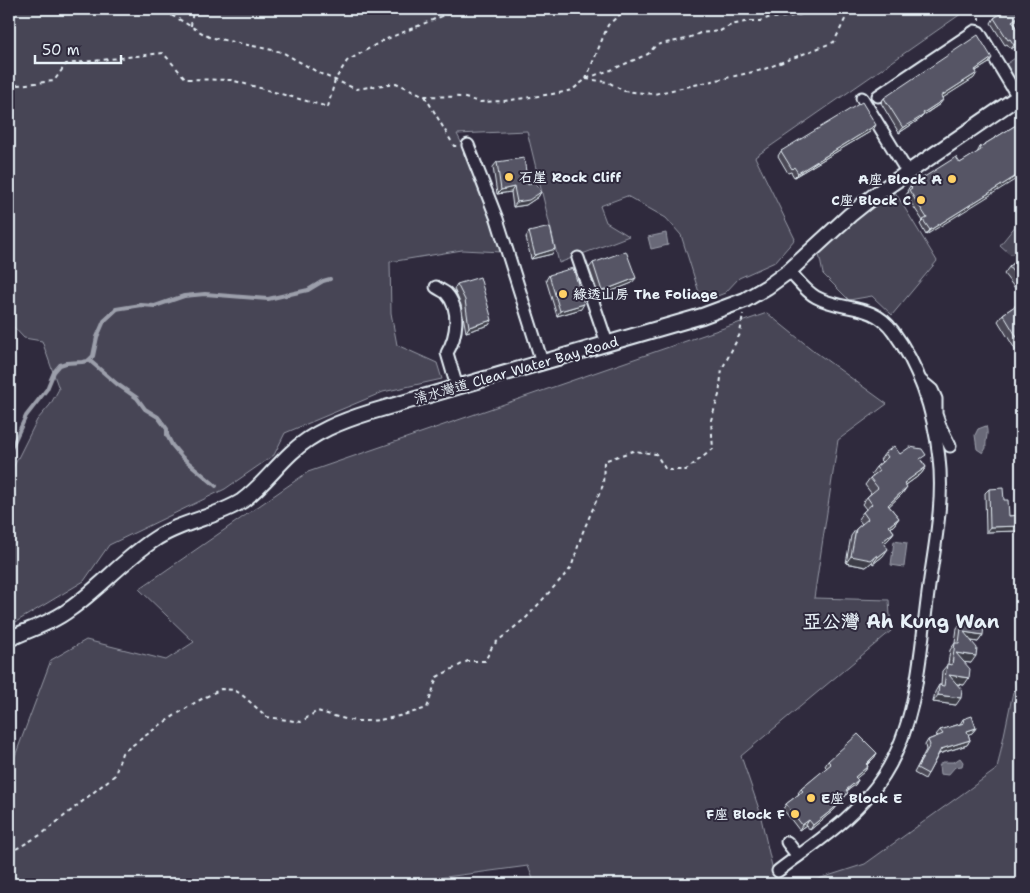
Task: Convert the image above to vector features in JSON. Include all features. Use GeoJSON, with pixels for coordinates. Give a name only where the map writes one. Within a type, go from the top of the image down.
{"type":"FeatureCollection","features":[{"type":"Feature","properties":{"kind":"main road","name":"清水灣道 Clear Water Bay Road"},"geometry":{"type":"LineString","coordinates":[[9,639],[54,619],[70,609],[155,539],[177,527],[221,512],[243,500],[264,483],[291,452],[317,434],[354,417],[702,316],[734,304],[767,287],[789,271],[861,206],[1020,96]]}},
{"type":"Feature","properties":{"kind":"street"},"geometry":{"type":"LineString","coordinates":[[878,96],[975,31],[979,32],[1020,96]]}},
{"type":"Feature","properties":{"kind":"street"},"geometry":{"type":"LineString","coordinates":[[862,98],[908,172]]}},
{"type":"Feature","properties":{"kind":"street"},"geometry":{"type":"LineString","coordinates":[[468,145],[497,218],[542,362]]}},
{"type":"Feature","properties":{"kind":"street"},"geometry":{"type":"LineString","coordinates":[[578,258],[607,343]]}},
{"type":"Feature","properties":{"kind":"street"},"geometry":{"type":"LineString","coordinates":[[778,871],[848,818],[879,783],[899,745],[910,711],[915,686],[935,543],[940,488],[939,460],[934,428],[920,380],[898,339],[882,319],[867,311],[831,303],[816,297],[789,271]]}},
{"type":"Feature","properties":{"kind":"street"},"geometry":{"type":"LineString","coordinates":[[436,287],[446,293],[455,314],[456,328],[454,341],[447,353],[457,387]]}},
{"type":"Feature","properties":{"kind":"street"},"geometry":{"type":"LineString","coordinates":[[920,380],[932,390],[936,399],[936,414],[950,446]]}},
{"type":"Feature","properties":{"kind":"street"},"geometry":{"type":"LineString","coordinates":[[788,842],[798,856]]}},
{"type":"Feature","properties":{"kind":"path"},"geometry":{"type":"LineString","coordinates":[[157,9],[209,37],[282,52],[321,74],[356,89],[396,84],[425,96],[461,97],[480,102],[504,101],[572,90],[586,79],[648,54],[656,44],[686,39],[700,33],[720,31],[731,25],[750,21],[787,17],[830,9]]}},
{"type":"Feature","properties":{"kind":"path"},"geometry":{"type":"LineString","coordinates":[[191,26],[193,9]]}},
{"type":"Feature","properties":{"kind":"path"},"geometry":{"type":"LineString","coordinates":[[9,86],[54,81],[66,64],[162,53],[186,79],[231,80],[328,107],[335,80],[347,61],[382,41],[459,9]]}},
{"type":"Feature","properties":{"kind":"path"},"geometry":{"type":"LineString","coordinates":[[586,79],[608,25],[626,9]]}},
{"type":"Feature","properties":{"kind":"path"},"geometry":{"type":"LineString","coordinates":[[586,79],[608,82],[624,91],[654,94],[762,70],[834,42],[850,9]]}},
{"type":"Feature","properties":{"kind":"path"},"geometry":{"type":"LineString","coordinates":[[425,96],[454,146],[468,145]]}},
{"type":"Feature","properties":{"kind":"path"},"geometry":{"type":"LineString","coordinates":[[9,853],[42,834],[115,775],[122,753],[160,725],[196,702],[221,689],[234,690],[241,694],[267,717],[301,722],[318,710],[362,722],[384,719],[427,708],[437,677],[468,662],[485,661],[493,645],[527,617],[571,568],[582,534],[603,485],[604,461],[633,451],[656,454],[666,470],[686,470],[713,449],[711,420],[719,395],[722,369],[740,334],[744,310]]}},
{"type":"Feature","properties":{"kind":"shaded area"},"geometry":{"type":"Polygon","coordinates":[[[9,9],[968,9],[755,157],[795,239],[775,262],[739,278],[725,293],[702,302],[681,235],[666,218],[627,196],[600,206],[606,222],[629,236],[559,263],[527,131],[457,134],[477,174],[502,252],[462,250],[390,262],[391,313],[397,345],[437,363],[442,379],[383,392],[285,433],[274,455],[225,489],[109,545],[84,581],[9,626],[9,476],[37,420],[50,405],[59,389],[42,341],[24,338],[9,322],[9,9]]]}},
{"type":"Feature","properties":{"kind":"shaded area"},"geometry":{"type":"Polygon","coordinates":[[[1021,54],[1021,74],[1013,79],[1005,65],[1021,54]]]}},
{"type":"Feature","properties":{"kind":"shaded area"},"geometry":{"type":"Polygon","coordinates":[[[895,192],[937,261],[892,315],[872,296],[849,300],[823,274],[819,254],[854,221],[895,192]]]}},
{"type":"Feature","properties":{"kind":"shaded area"},"geometry":{"type":"Polygon","coordinates":[[[1021,219],[1021,255],[1010,254],[1000,245],[1021,219]]]}},
{"type":"Feature","properties":{"kind":"shaded area"},"geometry":{"type":"Polygon","coordinates":[[[767,313],[814,351],[887,404],[838,440],[814,598],[889,600],[891,631],[741,756],[759,809],[776,884],[535,884],[528,866],[401,883],[9,884],[9,757],[15,756],[51,660],[86,640],[166,660],[194,642],[139,589],[308,472],[767,313]]]}},
{"type":"Feature","properties":{"kind":"shaded area"},"geometry":{"type":"Polygon","coordinates":[[[1021,607],[1021,670],[1015,663],[1021,607]]]}},
{"type":"Feature","properties":{"kind":"shaded area"},"geometry":{"type":"Polygon","coordinates":[[[1021,689],[1021,884],[803,884],[865,864],[997,769],[1013,692],[1021,689]]]}},
{"type":"Feature","properties":{"kind":"water"},"geometry":{"type":"Polygon","coordinates":[[[666,233],[668,245],[651,249],[648,237],[666,233]]]}},
{"type":"Feature","properties":{"kind":"water"},"geometry":{"type":"Polygon","coordinates":[[[986,426],[986,448],[983,453],[977,449],[975,435],[978,429],[986,426]]]}},
{"type":"Feature","properties":{"kind":"water"},"geometry":{"type":"Polygon","coordinates":[[[894,541],[907,543],[904,567],[891,565],[894,541]]]}},
{"type":"Feature","properties":{"kind":"water"},"geometry":{"type":"Polygon","coordinates":[[[960,758],[963,762],[962,766],[955,767],[948,775],[940,774],[939,766],[942,762],[954,762],[960,758]]]}},
{"type":"Feature","properties":{"kind":"building"},"geometry":{"type":"Polygon","coordinates":[[[1008,9],[1021,9],[1021,15],[1012,21],[1021,34],[1021,40],[1014,45],[1010,39],[1008,40],[994,18],[1008,9]]]}},
{"type":"Feature","properties":{"kind":"building"},"geometry":{"type":"Polygon","coordinates":[[[978,35],[992,58],[975,70],[977,73],[941,96],[943,100],[923,113],[924,115],[903,128],[884,98],[978,35]]]}},
{"type":"Feature","properties":{"kind":"building"},"geometry":{"type":"Polygon","coordinates":[[[862,102],[876,125],[798,173],[794,167],[792,169],[781,151],[862,102]]]}},
{"type":"Feature","properties":{"kind":"building"},"geometry":{"type":"Polygon","coordinates":[[[1021,122],[1021,173],[930,230],[923,220],[927,218],[909,190],[912,188],[910,186],[956,157],[960,163],[981,150],[980,147],[1021,122]]]}},
{"type":"Feature","properties":{"kind":"building","name":"石崖 Rock Cliff"},"geometry":{"type":"Polygon","coordinates":[[[524,158],[528,185],[534,181],[541,192],[529,200],[517,202],[514,187],[501,190],[497,162],[524,158]]]}},
{"type":"Feature","properties":{"kind":"building"},"geometry":{"type":"Polygon","coordinates":[[[550,227],[555,249],[535,255],[529,232],[550,227]]]}},
{"type":"Feature","properties":{"kind":"building"},"geometry":{"type":"Polygon","coordinates":[[[626,251],[636,278],[602,291],[593,263],[626,251]]]}},
{"type":"Feature","properties":{"kind":"building"},"geometry":{"type":"Polygon","coordinates":[[[1021,257],[1021,282],[1009,267],[1021,257]]]}},
{"type":"Feature","properties":{"kind":"building","name":"綠透山房 The Foliage"},"geometry":{"type":"Polygon","coordinates":[[[573,268],[584,304],[560,311],[549,275],[573,268]]]}},
{"type":"Feature","properties":{"kind":"building"},"geometry":{"type":"Polygon","coordinates":[[[480,277],[492,320],[469,327],[465,300],[457,284],[480,277]]]}},
{"type":"Feature","properties":{"kind":"building"},"geometry":{"type":"Polygon","coordinates":[[[1021,302],[1021,344],[1003,314],[1021,302]]]}},
{"type":"Feature","properties":{"kind":"building"},"geometry":{"type":"Polygon","coordinates":[[[894,446],[900,454],[910,447],[922,449],[926,455],[920,459],[926,467],[904,483],[907,487],[888,505],[899,518],[889,526],[894,532],[883,541],[888,549],[871,560],[851,556],[856,529],[868,519],[863,512],[872,504],[867,497],[878,488],[870,478],[879,471],[876,467],[888,457],[885,453],[894,446]]]}},
{"type":"Feature","properties":{"kind":"building"},"geometry":{"type":"Polygon","coordinates":[[[1003,488],[1004,500],[1008,500],[1009,516],[1021,515],[1021,526],[990,527],[989,489],[1003,488]]]}},
{"type":"Feature","properties":{"kind":"building"},"geometry":{"type":"Polygon","coordinates":[[[974,615],[984,626],[983,635],[964,632],[977,648],[976,656],[956,653],[970,669],[969,678],[949,675],[962,690],[961,698],[938,695],[939,685],[944,686],[947,664],[952,665],[955,643],[959,643],[962,621],[966,622],[974,615]]]}},
{"type":"Feature","properties":{"kind":"building"},"geometry":{"type":"Polygon","coordinates":[[[972,716],[976,728],[967,731],[970,740],[941,749],[928,774],[917,768],[930,745],[928,740],[943,734],[940,730],[964,723],[963,719],[972,716]]]}},
{"type":"Feature","properties":{"kind":"building"},"geometry":{"type":"Polygon","coordinates":[[[858,734],[877,753],[866,764],[868,766],[855,777],[858,780],[846,790],[848,793],[836,802],[838,805],[813,825],[809,820],[802,825],[786,804],[803,791],[801,789],[831,764],[828,761],[858,734]]]}},
{"type":"Feature","properties":{"kind":"waterway"},"geometry":{"type":"LineString","coordinates":[[116,309],[141,305],[155,306],[184,296],[205,294],[268,299],[308,290],[330,279]]}},
{"type":"Feature","properties":{"kind":"waterway"},"geometry":{"type":"LineString","coordinates":[[9,453],[26,416],[47,389],[54,372],[60,365],[66,363],[88,361],[93,356],[97,337],[104,321],[117,309]]}},
{"type":"Feature","properties":{"kind":"waterway"},"geometry":{"type":"LineString","coordinates":[[89,360],[137,398],[145,409],[158,417],[167,429],[167,435],[172,445],[182,457],[216,486]]}},
{"type":"Feature","properties":{"kind":"place","name":"石崖 Rock Cliff"},"geometry":{"type":"Point","coordinates":[509,177]}},
{"type":"Feature","properties":{"kind":"place","name":"A座 Block A"},"geometry":{"type":"Point","coordinates":[952,179]}},
{"type":"Feature","properties":{"kind":"place","name":"C座 Block C"},"geometry":{"type":"Point","coordinates":[921,200]}},
{"type":"Feature","properties":{"kind":"place","name":"綠透山房 The Foliage"},"geometry":{"type":"Point","coordinates":[563,294]}},
{"type":"Feature","properties":{"kind":"place","name":"E座 Block E"},"geometry":{"type":"Point","coordinates":[811,798]}},
{"type":"Feature","properties":{"kind":"place","name":"F座 Block F"},"geometry":{"type":"Point","coordinates":[795,814]}},
{"type":"Feature","properties":{"kind":"district","name":"亞公灣 Ah Kung Wan"},"geometry":{"type":"Point","coordinates":[901,621]}}]}
